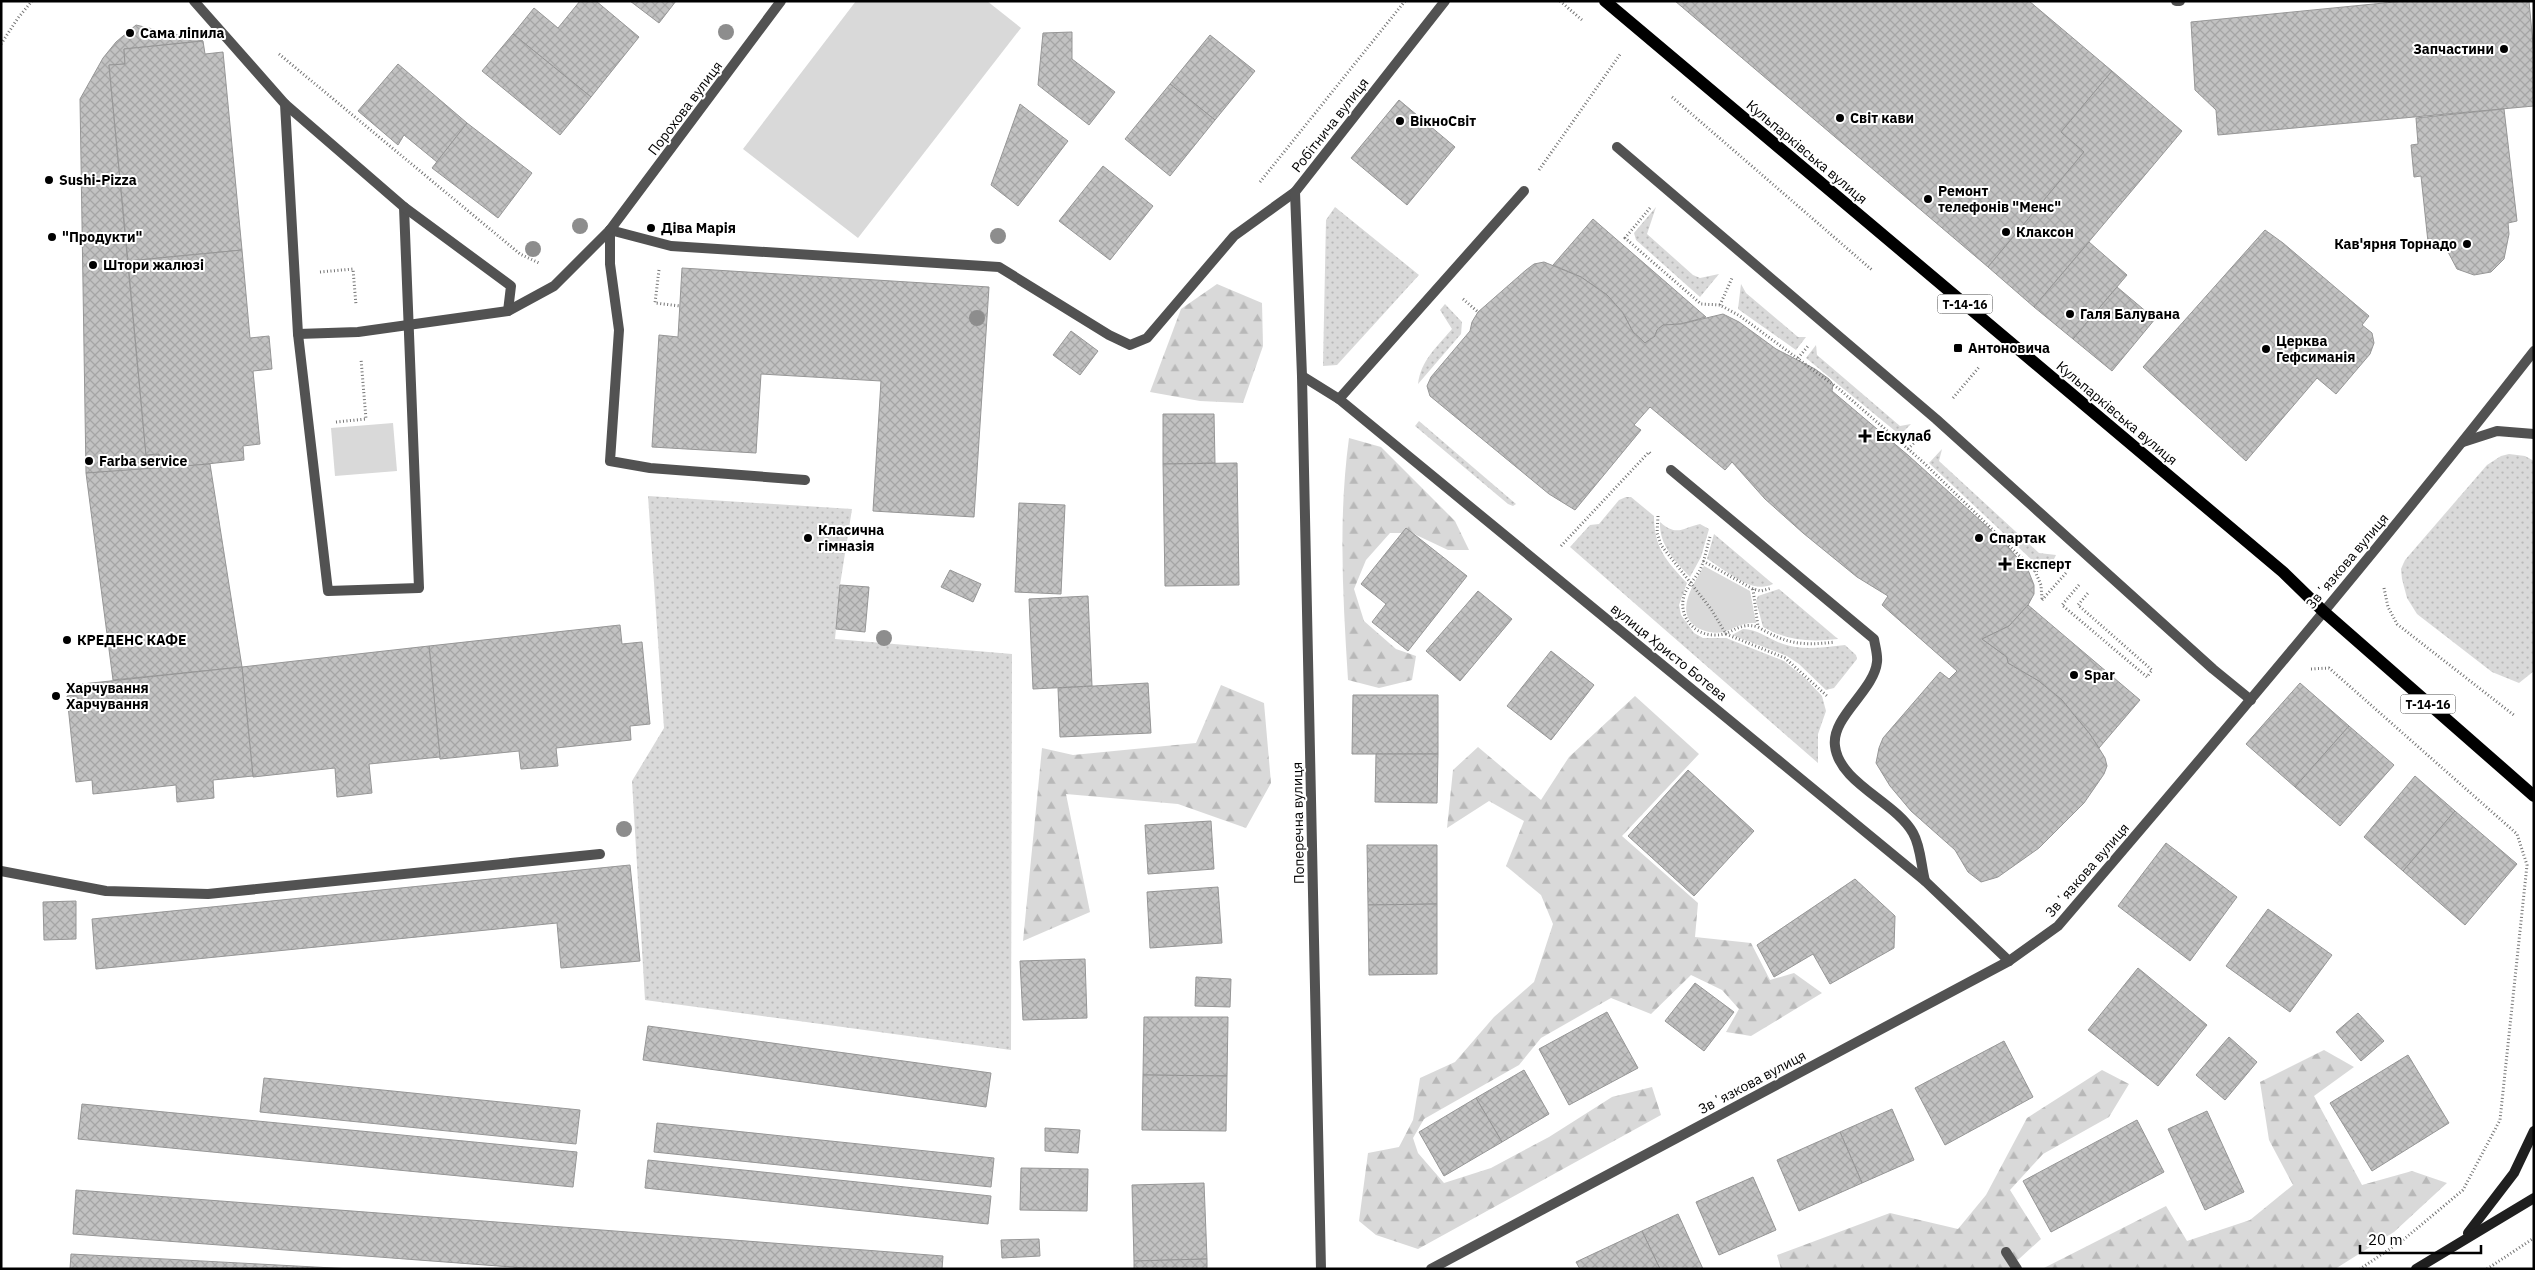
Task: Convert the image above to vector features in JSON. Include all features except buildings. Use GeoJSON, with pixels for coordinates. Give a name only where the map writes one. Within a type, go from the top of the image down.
{"type":"FeatureCollection","features":[{"type":"Feature","properties":{"kind":"main road","name":"Кульпарківська вулиця"},"geometry":{"type":"LineString","coordinates":[[1605,1],[2283,572],[2323,611],[2534,796]]}},
{"type":"Feature","properties":{"kind":"main road"},"geometry":{"type":"LineString","coordinates":[[2464,1238],[2514,1173],[2534,1131]]}},
{"type":"Feature","properties":{"kind":"main road"},"geometry":{"type":"LineString","coordinates":[[2416,1269],[2464,1238],[2534,1198]]}},
{"type":"Feature","properties":{"kind":"street"},"geometry":{"type":"LineString","coordinates":[[194,1],[285,104],[404,207],[511,286],[508,311],[358,332],[298,334]]}},
{"type":"Feature","properties":{"kind":"street","name":"Порохова вулиця"},"geometry":{"type":"LineString","coordinates":[[508,311],[554,286],[610,230],[781,1]]}},
{"type":"Feature","properties":{"kind":"street","name":"Робітнича вулиця"},"geometry":{"type":"LineString","coordinates":[[1302,376],[1295,192],[1445,1]]}},
{"type":"Feature","properties":{"kind":"street"},"geometry":{"type":"LineString","coordinates":[[285,104],[298,334],[328,592],[419,588],[404,207]]}},
{"type":"Feature","properties":{"kind":"street"},"geometry":{"type":"LineString","coordinates":[[1617,147],[1936,419],[2213,670],[2251,700]]}},
{"type":"Feature","properties":{"kind":"street"},"geometry":{"type":"LineString","coordinates":[[1340,399],[1524,191]]}},
{"type":"Feature","properties":{"kind":"street"},"geometry":{"type":"LineString","coordinates":[[805,480],[650,468],[610,461],[619,330],[610,264],[610,230],[671,246],[999,267],[1109,335],[1130,345],[1147,338],[1234,236],[1295,192]]}},
{"type":"Feature","properties":{"kind":"street","name":"Звʼязкова вулиця"},"geometry":{"type":"LineString","coordinates":[[1431,1269],[2009,961],[2058,926],[2251,700],[2463,442],[2534,351]]}},
{"type":"Feature","properties":{"kind":"street","name":"вулиця Христо Ботева"},"geometry":{"type":"LineString","coordinates":[[1302,376],[1340,399],[1925,881],[2009,961]]}},
{"type":"Feature","properties":{"kind":"street","name":"Поперечна вулиця"},"geometry":{"type":"LineString","coordinates":[[1302,376],[1321,1269]]}},
{"type":"Feature","properties":{"kind":"street"},"geometry":{"type":"LineString","coordinates":[[2463,442],[2497,431],[2534,434]]}},
{"type":"Feature","properties":{"kind":"street"},"geometry":{"type":"LineString","coordinates":[[1671,470],[1874,639],[1878,661],[1872,679],[1840,721],[1834,745],[1842,766],[1899,817],[1912,832],[1925,881]]}},
{"type":"Feature","properties":{"kind":"street"},"geometry":{"type":"LineString","coordinates":[[1,871],[106,891],[208,894],[600,854]]}},
{"type":"Feature","properties":{"kind":"street"},"geometry":{"type":"LineString","coordinates":[[2006,1252],[2017,1269]]}},
{"type":"Feature","properties":{"kind":"path"},"geometry":{"type":"LineString","coordinates":[[1,44],[32,1]]}},
{"type":"Feature","properties":{"kind":"path"},"geometry":{"type":"LineString","coordinates":[[1258,184],[1405,1]]}},
{"type":"Feature","properties":{"kind":"path"},"geometry":{"type":"LineString","coordinates":[[1560,1],[1583,21]]}},
{"type":"Feature","properties":{"kind":"path"},"geometry":{"type":"LineString","coordinates":[[1614,47],[1629,60]]}},
{"type":"Feature","properties":{"kind":"path"},"geometry":{"type":"LineString","coordinates":[[278,53],[520,254],[532,260]]}},
{"type":"Feature","properties":{"kind":"path"},"geometry":{"type":"LineString","coordinates":[[1524,191],[1621,53]]}},
{"type":"Feature","properties":{"kind":"path"},"geometry":{"type":"LineString","coordinates":[[1666,92],[1872,270]]}},
{"type":"Feature","properties":{"kind":"path"},"geometry":{"type":"LineString","coordinates":[[1666,189],[1625,238],[1701,304],[1720,305],[1740,316],[1839,389],[1923,462],[2035,571],[2041,585],[2042,600],[2066,573]]}},
{"type":"Feature","properties":{"kind":"path"},"geometry":{"type":"LineString","coordinates":[[656,303],[680,306]]}},
{"type":"Feature","properties":{"kind":"path"},"geometry":{"type":"LineString","coordinates":[[1936,419],[1980,366]]}},
{"type":"Feature","properties":{"kind":"path"},"geometry":{"type":"LineString","coordinates":[[1557,551],[1649,452],[1671,470]]}},
{"type":"Feature","properties":{"kind":"path"},"geometry":{"type":"LineString","coordinates":[[1658,516],[1656,533],[1661,545],[1668,557],[1711,609],[1726,634]]}},
{"type":"Feature","properties":{"kind":"path"},"geometry":{"type":"LineString","coordinates":[[1713,528],[1703,561],[1684,596],[1684,614],[1688,623],[1704,634],[1726,634],[1785,658],[1846,713]]}},
{"type":"Feature","properties":{"kind":"path"},"geometry":{"type":"LineString","coordinates":[[1703,561],[1753,589],[1761,591],[1779,584]]}},
{"type":"Feature","properties":{"kind":"path"},"geometry":{"type":"LineString","coordinates":[[2035,571],[2057,565],[2095,599]]}},
{"type":"Feature","properties":{"kind":"path"},"geometry":{"type":"LineString","coordinates":[[2080,586],[2062,605],[2146,677],[2152,670],[2078,605],[2088,593]]}},
{"type":"Feature","properties":{"kind":"path"},"geometry":{"type":"LineString","coordinates":[[2384,588],[2388,607],[2397,624],[2515,716]]}},
{"type":"Feature","properties":{"kind":"path"},"geometry":{"type":"LineString","coordinates":[[1753,589],[1758,627]]}},
{"type":"Feature","properties":{"kind":"path"},"geometry":{"type":"LineString","coordinates":[[1726,634],[1742,625],[1758,627],[1782,641],[1792,643],[1838,642]]}},
{"type":"Feature","properties":{"kind":"path"},"geometry":{"type":"LineString","coordinates":[[2308,669],[2329,668],[2517,834],[2527,865],[2500,1120],[2463,1190],[2403,1240],[2360,1269]]}},
{"type":"Feature","properties":{"kind":"path"},"geometry":{"type":"LineString","coordinates":[[2487,1269],[2534,1238]]}},
{"type":"Feature","properties":{"kind":"green space"},"geometry":{"type":"Polygon","coordinates":[[[856,1],[987,1],[1021,28],[858,238],[743,149],[856,1]]]}},
{"type":"Feature","properties":{"kind":"green space"},"geometry":{"type":"Polygon","coordinates":[[[1335,207],[1419,275],[1337,365],[1323,366],[1326,220],[1335,207]]]}},
{"type":"Feature","properties":{"kind":"green space"},"geometry":{"type":"Polygon","coordinates":[[[1656,207],[1647,234],[1693,275],[1700,278],[1719,274],[1700,297],[1636,240],[1634,233],[1656,207]]]}},
{"type":"Feature","properties":{"kind":"green space"},"geometry":{"type":"Polygon","coordinates":[[[1217,284],[1262,303],[1263,346],[1243,403],[1200,401],[1150,392],[1181,309],[1217,284]]]}},
{"type":"Feature","properties":{"kind":"green space"},"geometry":{"type":"Polygon","coordinates":[[[1741,284],[1746,293],[1798,337],[1806,337],[1796,350],[1738,309],[1741,284]]]}},
{"type":"Feature","properties":{"kind":"green space"},"geometry":{"type":"Polygon","coordinates":[[[1445,304],[1462,322],[1461,334],[1418,384],[1426,361],[1452,329],[1440,310],[1445,304]]]}},
{"type":"Feature","properties":{"kind":"green space"},"geometry":{"type":"Polygon","coordinates":[[[1816,345],[1817,355],[1900,426],[1911,424],[1900,435],[1806,358],[1816,345]]]}},
{"type":"Feature","properties":{"kind":"green space"},"geometry":{"type":"Polygon","coordinates":[[[1419,421],[1516,504],[1513,506],[1508,504],[1415,426],[1419,421]]]}},
{"type":"Feature","properties":{"kind":"green space"},"geometry":{"type":"Polygon","coordinates":[[[393,423],[397,471],[335,476],[331,428],[393,423]]]}},
{"type":"Feature","properties":{"kind":"green space"},"geometry":{"type":"Polygon","coordinates":[[[1349,438],[1381,447],[1455,521],[1469,550],[1448,550],[1412,533],[1390,533],[1366,560],[1354,589],[1364,621],[1396,649],[1416,656],[1412,680],[1379,688],[1348,680],[1343,589],[1343,529],[1349,438]]]}},
{"type":"Feature","properties":{"kind":"green space"},"geometry":{"type":"Polygon","coordinates":[[[1942,449],[1939,461],[2039,553],[2056,555],[2053,561],[2036,564],[1929,463],[1942,449]]]}},
{"type":"Feature","properties":{"kind":"green space"},"geometry":{"type":"Polygon","coordinates":[[[2509,454],[2525,456],[2534,461],[2534,671],[2519,683],[2492,672],[2417,614],[2407,598],[2401,569],[2405,560],[2487,465],[2501,456],[2509,454]]]}},
{"type":"Feature","properties":{"kind":"green space"},"geometry":{"type":"Polygon","coordinates":[[[648,496],[852,509],[840,585],[835,639],[1012,654],[1011,1050],[645,1000],[632,781],[664,728],[648,496]]]}},
{"type":"Feature","properties":{"kind":"green space"},"geometry":{"type":"Polygon","coordinates":[[[1631,497],[1654,516],[1659,545],[1667,560],[1687,583],[1679,605],[1681,615],[1694,633],[1703,638],[1726,638],[1784,661],[1805,678],[1822,696],[1826,711],[1818,734],[1818,763],[1570,547],[1590,525],[1599,524],[1619,500],[1631,497]]]}},
{"type":"Feature","properties":{"kind":"green space"},"geometry":{"type":"Polygon","coordinates":[[[1660,522],[1666,527],[1675,530],[1700,524],[1709,529],[1701,557],[1690,577],[1674,559],[1665,545],[1660,530],[1660,522]]]}},
{"type":"Feature","properties":{"kind":"green space"},"geometry":{"type":"Polygon","coordinates":[[[1714,534],[1773,584],[1765,587],[1747,584],[1707,559],[1714,534]]]}},
{"type":"Feature","properties":{"kind":"green space"},"geometry":{"type":"Polygon","coordinates":[[[1704,566],[1750,591],[1756,623],[1742,624],[1717,633],[1700,629],[1692,623],[1687,616],[1686,607],[1691,590],[1704,566]]]}},
{"type":"Feature","properties":{"kind":"green space"},"geometry":{"type":"Polygon","coordinates":[[[1779,589],[1838,639],[1790,638],[1763,627],[1756,601],[1758,596],[1779,589]]]}},
{"type":"Feature","properties":{"kind":"green space"},"geometry":{"type":"Polygon","coordinates":[[[1743,629],[1748,629],[1790,646],[1814,648],[1845,645],[1856,655],[1857,659],[1834,688],[1826,690],[1799,664],[1787,656],[1732,635],[1743,629]]]}},
{"type":"Feature","properties":{"kind":"green space"},"geometry":{"type":"Polygon","coordinates":[[[1221,685],[1264,703],[1271,783],[1246,828],[1178,804],[1066,794],[1090,912],[1023,941],[1042,748],[1073,755],[1196,743],[1221,685]]]}},
{"type":"Feature","properties":{"kind":"green space"},"geometry":{"type":"Polygon","coordinates":[[[1635,696],[1699,754],[1622,836],[1698,903],[1695,937],[1751,943],[1770,980],[1794,973],[1822,993],[1751,1036],[1726,1032],[1739,1009],[1722,990],[1691,975],[1651,1014],[1611,998],[1541,1038],[1519,1065],[1424,1119],[1413,1138],[1418,1153],[1444,1183],[1491,1168],[1549,1137],[1612,1097],[1652,1087],[1661,1115],[1418,1249],[1376,1235],[1359,1221],[1368,1153],[1399,1147],[1413,1120],[1420,1078],[1455,1062],[1494,1017],[1534,982],[1553,924],[1541,895],[1506,866],[1524,821],[1489,801],[1447,828],[1453,770],[1478,747],[1541,800],[1569,757],[1635,696]]]}},
{"type":"Feature","properties":{"kind":"green space"},"geometry":{"type":"Polygon","coordinates":[[[2324,1050],[2354,1067],[2314,1096],[2362,1185],[2412,1171],[2447,1183],[2394,1232],[2335,1269],[2042,1269],[2166,1206],[2187,1241],[2250,1220],[2293,1185],[2269,1140],[2260,1082],[2324,1050]]]}},
{"type":"Feature","properties":{"kind":"green space"},"geometry":{"type":"Polygon","coordinates":[[[2102,1070],[2129,1084],[2109,1117],[2043,1154],[2010,1190],[2041,1239],[2008,1269],[1781,1269],[1777,1255],[1890,1213],[1958,1229],[1986,1195],[2027,1118],[2102,1070]]]}},
{"type":"Feature","properties":{"kind":"place","name":"Сама ліпила"},"geometry":{"type":"Point","coordinates":[130,33]}},
{"type":"Feature","properties":{"kind":"place","name":"Запчастини"},"geometry":{"type":"Point","coordinates":[2504,49]}},
{"type":"Feature","properties":{"kind":"place","name":"Світ кави"},"geometry":{"type":"Point","coordinates":[1840,118]}},
{"type":"Feature","properties":{"kind":"place","name":"ВікноСвіт"},"geometry":{"type":"Point","coordinates":[1400,121]}},
{"type":"Feature","properties":{"kind":"place","name":"Sushi-Pizza"},"geometry":{"type":"Point","coordinates":[49,180]}},
{"type":"Feature","properties":{"kind":"place","name":"Ремонт телефонів \"Менс\""},"geometry":{"type":"Point","coordinates":[1928,199]}},
{"type":"Feature","properties":{"kind":"place","name":"Діва Марія"},"geometry":{"type":"Point","coordinates":[651,228]}},
{"type":"Feature","properties":{"kind":"place","name":"Клаксон"},"geometry":{"type":"Point","coordinates":[2006,232]}},
{"type":"Feature","properties":{"kind":"place","name":"\"Продукти\""},"geometry":{"type":"Point","coordinates":[52,237]}},
{"type":"Feature","properties":{"kind":"place","name":"Кав'ярня Торнадо"},"geometry":{"type":"Point","coordinates":[2467,244]}},
{"type":"Feature","properties":{"kind":"place","name":"Штори жалюзі"},"geometry":{"type":"Point","coordinates":[93,265]}},
{"type":"Feature","properties":{"kind":"place","name":"Галя Балувана"},"geometry":{"type":"Point","coordinates":[2070,314]}},
{"type":"Feature","properties":{"kind":"place","name":"Антоновича"},"geometry":{"type":"Point","coordinates":[1958,348]}},
{"type":"Feature","properties":{"kind":"place","name":"Церква Гефсиманія"},"geometry":{"type":"Point","coordinates":[2266,349]}},
{"type":"Feature","properties":{"kind":"place","name":"Ескулаб"},"geometry":{"type":"Point","coordinates":[1865,436]}},
{"type":"Feature","properties":{"kind":"place","name":"Farba service"},"geometry":{"type":"Point","coordinates":[89,461]}},
{"type":"Feature","properties":{"kind":"place","name":"Класична гімназія"},"geometry":{"type":"Point","coordinates":[808,538]}},
{"type":"Feature","properties":{"kind":"place","name":"Спартак"},"geometry":{"type":"Point","coordinates":[1979,538]}},
{"type":"Feature","properties":{"kind":"place","name":"Експерт"},"geometry":{"type":"Point","coordinates":[2005,564]}},
{"type":"Feature","properties":{"kind":"place","name":"КРЕДЕНС КАФЕ"},"geometry":{"type":"Point","coordinates":[67,640]}},
{"type":"Feature","properties":{"kind":"place","name":"Spar"},"geometry":{"type":"Point","coordinates":[2074,675]}},
{"type":"Feature","properties":{"kind":"place","name":"Харчування Харчування"},"geometry":{"type":"Point","coordinates":[56,696]}}]}
